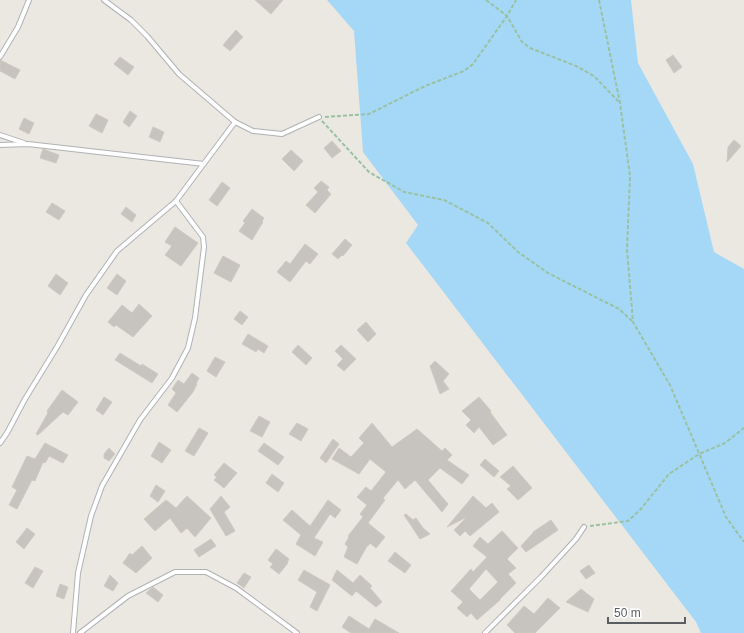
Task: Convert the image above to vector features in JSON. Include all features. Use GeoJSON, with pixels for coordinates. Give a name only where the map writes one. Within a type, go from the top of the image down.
{"type":"FeatureCollection","features":[{"type":"Feature","properties":{"kind":"lane"},"geometry":{"type":"LineString","coordinates":[[0,57],[18,28],[29,0]]}},
{"type":"Feature","properties":{"kind":"lane"},"geometry":{"type":"LineString","coordinates":[[104,0],[131,20],[148,36],[179,74],[235,122],[253,131],[282,134],[319,118]]}},
{"type":"Feature","properties":{"kind":"lane"},"geometry":{"type":"LineString","coordinates":[[0,443],[57,347],[86,294],[117,251],[176,201],[235,122]]}},
{"type":"Feature","properties":{"kind":"lane"},"geometry":{"type":"LineString","coordinates":[[0,135],[28,144]]}},
{"type":"Feature","properties":{"kind":"lane"},"geometry":{"type":"LineString","coordinates":[[0,146],[28,144],[204,164]]}},
{"type":"Feature","properties":{"kind":"lane"},"geometry":{"type":"LineString","coordinates":[[73,633],[78,573],[91,516],[102,486],[140,420],[172,378],[188,348],[195,318],[204,247],[203,237],[176,201]]}},
{"type":"Feature","properties":{"kind":"lane"},"geometry":{"type":"LineString","coordinates":[[485,633],[541,577],[576,539],[584,527]]}},
{"type":"Feature","properties":{"kind":"lane"},"geometry":{"type":"LineString","coordinates":[[80,633],[128,596],[175,572],[206,572],[236,588],[297,633]]}},
{"type":"Feature","properties":{"kind":"path"},"geometry":{"type":"LineString","coordinates":[[486,0],[507,16],[522,42],[530,48],[576,66],[594,76],[620,103]]}},
{"type":"Feature","properties":{"kind":"path"},"geometry":{"type":"LineString","coordinates":[[319,118],[369,114],[425,86],[464,71],[473,64],[507,16],[516,0]]}},
{"type":"Feature","properties":{"kind":"path"},"geometry":{"type":"LineString","coordinates":[[599,0],[620,103],[630,176],[627,250],[632,322]]}},
{"type":"Feature","properties":{"kind":"path"},"geometry":{"type":"LineString","coordinates":[[319,118],[369,172],[404,192],[444,200],[488,223],[518,252],[548,273],[619,309],[632,322],[670,385],[726,517],[744,542]]}},
{"type":"Feature","properties":{"kind":"path"},"geometry":{"type":"LineString","coordinates":[[584,527],[628,521],[640,510],[669,474],[699,454],[725,443],[744,428]]}},
{"type":"Feature","properties":{"kind":"water"},"geometry":{"type":"Polygon","coordinates":[[[327,0],[631,0],[638,63],[693,164],[714,252],[744,269],[744,633],[701,633],[696,622],[406,243],[418,225],[363,152],[354,31],[327,0]]]}},
{"type":"Feature","properties":{"kind":"building"},"geometry":{"type":"Polygon","coordinates":[[[255,0],[283,0],[271,14],[255,0]]]}},
{"type":"Feature","properties":{"kind":"building"},"geometry":{"type":"Polygon","coordinates":[[[236,30],[243,37],[230,51],[223,45],[236,30]]]}},
{"type":"Feature","properties":{"kind":"building"},"geometry":{"type":"Polygon","coordinates":[[[673,55],[682,67],[674,73],[666,60],[673,55]]]}},
{"type":"Feature","properties":{"kind":"building"},"geometry":{"type":"Polygon","coordinates":[[[120,57],[134,67],[128,75],[114,64],[120,57]]]}},
{"type":"Feature","properties":{"kind":"building"},"geometry":{"type":"Polygon","coordinates":[[[0,60],[20,70],[15,79],[0,71],[0,60]]]}},
{"type":"Feature","properties":{"kind":"building"},"geometry":{"type":"Polygon","coordinates":[[[130,111],[137,116],[129,127],[123,122],[130,111]]]}},
{"type":"Feature","properties":{"kind":"building"},"geometry":{"type":"Polygon","coordinates":[[[96,114],[108,120],[102,133],[89,126],[96,114]]]}},
{"type":"Feature","properties":{"kind":"building"},"geometry":{"type":"Polygon","coordinates":[[[24,118],[34,123],[29,134],[19,129],[24,118]]]}},
{"type":"Feature","properties":{"kind":"building"},"geometry":{"type":"Polygon","coordinates":[[[153,127],[164,132],[160,142],[149,137],[153,127]]]}},
{"type":"Feature","properties":{"kind":"building"},"geometry":{"type":"Polygon","coordinates":[[[734,140],[741,146],[727,162],[728,147],[734,140]]]}},
{"type":"Feature","properties":{"kind":"building"},"geometry":{"type":"Polygon","coordinates":[[[332,141],[341,151],[332,158],[324,148],[332,141]]]}},
{"type":"Feature","properties":{"kind":"building"},"geometry":{"type":"Polygon","coordinates":[[[43,149],[59,155],[56,163],[40,158],[43,149]]]}},
{"type":"Feature","properties":{"kind":"building"},"geometry":{"type":"Polygon","coordinates":[[[291,150],[303,161],[294,171],[282,159],[291,150]]]}},
{"type":"Feature","properties":{"kind":"building"},"geometry":{"type":"Polygon","coordinates":[[[321,181],[329,187],[327,190],[331,194],[315,213],[306,205],[318,192],[314,188],[321,181]]]}},
{"type":"Feature","properties":{"kind":"building"},"geometry":{"type":"Polygon","coordinates":[[[222,182],[230,188],[217,206],[209,200],[222,182]]]}},
{"type":"Feature","properties":{"kind":"building"},"geometry":{"type":"Polygon","coordinates":[[[52,203],[65,211],[59,220],[46,212],[52,203]]]}},
{"type":"Feature","properties":{"kind":"building"},"geometry":{"type":"Polygon","coordinates":[[[126,207],[136,215],[132,222],[121,214],[126,207]]]}},
{"type":"Feature","properties":{"kind":"building"},"geometry":{"type":"Polygon","coordinates":[[[252,209],[264,218],[252,240],[239,231],[245,223],[243,221],[252,209]]]}},
{"type":"Feature","properties":{"kind":"building"},"geometry":{"type":"Polygon","coordinates":[[[175,227],[198,243],[181,266],[165,255],[172,246],[165,242],[175,227]]]}},
{"type":"Feature","properties":{"kind":"building"},"geometry":{"type":"Polygon","coordinates":[[[345,239],[352,245],[343,256],[342,255],[338,259],[332,254],[345,239]]]}},
{"type":"Feature","properties":{"kind":"building"},"geometry":{"type":"Polygon","coordinates":[[[305,244],[318,254],[310,264],[306,261],[290,282],[277,272],[286,261],[290,264],[305,244]]]}},
{"type":"Feature","properties":{"kind":"building"},"geometry":{"type":"Polygon","coordinates":[[[223,256],[240,265],[231,282],[214,273],[223,256]]]}},
{"type":"Feature","properties":{"kind":"building"},"geometry":{"type":"Polygon","coordinates":[[[56,274],[68,283],[60,295],[48,286],[56,274]]]}},
{"type":"Feature","properties":{"kind":"building"},"geometry":{"type":"Polygon","coordinates":[[[117,274],[126,281],[117,295],[107,288],[117,274]]]}},
{"type":"Feature","properties":{"kind":"building"},"geometry":{"type":"Polygon","coordinates":[[[139,304],[152,316],[133,337],[116,325],[114,327],[108,322],[122,305],[132,313],[139,304]]]}},
{"type":"Feature","properties":{"kind":"building"},"geometry":{"type":"Polygon","coordinates":[[[240,311],[248,317],[242,325],[234,319],[240,311]]]}},
{"type":"Feature","properties":{"kind":"building"},"geometry":{"type":"Polygon","coordinates":[[[366,322],[376,334],[368,342],[357,330],[366,322]]]}},
{"type":"Feature","properties":{"kind":"building"},"geometry":{"type":"Polygon","coordinates":[[[248,334],[268,346],[264,353],[258,349],[256,352],[242,344],[248,334]]]}},
{"type":"Feature","properties":{"kind":"building"},"geometry":{"type":"Polygon","coordinates":[[[298,345],[312,358],[306,365],[292,352],[298,345]]]}},
{"type":"Feature","properties":{"kind":"building"},"geometry":{"type":"Polygon","coordinates":[[[341,345],[356,359],[344,371],[337,365],[343,359],[335,351],[341,345]]]}},
{"type":"Feature","properties":{"kind":"building"},"geometry":{"type":"Polygon","coordinates":[[[120,353],[141,366],[142,364],[158,374],[152,383],[115,360],[120,353]]]}},
{"type":"Feature","properties":{"kind":"building"},"geometry":{"type":"Polygon","coordinates":[[[215,357],[225,362],[216,377],[207,371],[215,357]]]}},
{"type":"Feature","properties":{"kind":"building"},"geometry":{"type":"Polygon","coordinates":[[[435,361],[449,374],[443,381],[449,389],[440,394],[430,366],[435,361]]]}},
{"type":"Feature","properties":{"kind":"building"},"geometry":{"type":"Polygon","coordinates":[[[192,373],[199,378],[197,384],[193,392],[177,412],[168,405],[176,393],[172,389],[178,380],[184,384],[192,373]]]}},
{"type":"Feature","properties":{"kind":"building"},"geometry":{"type":"Polygon","coordinates":[[[62,390],[78,402],[68,415],[63,412],[38,435],[36,434],[48,413],[47,411],[62,390]]]}},
{"type":"Feature","properties":{"kind":"building"},"geometry":{"type":"Polygon","coordinates":[[[104,397],[112,402],[103,415],[96,410],[104,397]]]}},
{"type":"Feature","properties":{"kind":"building"},"geometry":{"type":"Polygon","coordinates":[[[479,397],[491,411],[490,412],[507,435],[493,445],[479,427],[474,433],[466,425],[471,420],[462,411],[479,397]]]}},
{"type":"Feature","properties":{"kind":"building"},"geometry":{"type":"Polygon","coordinates":[[[259,416],[270,422],[262,437],[250,431],[259,416]]]}},
{"type":"Feature","properties":{"kind":"building"},"geometry":{"type":"Polygon","coordinates":[[[297,423],[308,429],[301,441],[289,434],[297,423]]]}},
{"type":"Feature","properties":{"kind":"building"},"geometry":{"type":"Polygon","coordinates":[[[372,423],[392,447],[417,429],[442,451],[445,448],[452,455],[447,460],[469,475],[462,484],[440,468],[428,480],[448,504],[442,512],[415,480],[405,489],[398,480],[383,498],[385,500],[368,523],[385,537],[376,548],[370,543],[357,564],[344,557],[348,547],[345,544],[349,537],[348,536],[363,517],[360,514],[367,505],[357,497],[366,487],[371,491],[386,472],[370,459],[359,474],[332,459],[339,448],[351,457],[364,443],[359,438],[372,423]]]}},
{"type":"Feature","properties":{"kind":"building"},"geometry":{"type":"Polygon","coordinates":[[[199,428],[208,433],[194,456],[185,451],[199,428]]]}},
{"type":"Feature","properties":{"kind":"building"},"geometry":{"type":"Polygon","coordinates":[[[333,439],[339,444],[326,463],[320,458],[333,439]]]}},
{"type":"Feature","properties":{"kind":"building"},"geometry":{"type":"Polygon","coordinates":[[[159,442],[171,450],[162,463],[151,456],[159,442]]]}},
{"type":"Feature","properties":{"kind":"building"},"geometry":{"type":"Polygon","coordinates":[[[45,443],[68,455],[63,463],[49,456],[45,463],[43,462],[35,481],[32,480],[17,509],[9,505],[17,490],[12,487],[27,456],[35,459],[45,443]]]}},
{"type":"Feature","properties":{"kind":"building"},"geometry":{"type":"Polygon","coordinates":[[[264,443],[284,457],[278,465],[258,451],[264,443]]]}},
{"type":"Feature","properties":{"kind":"building"},"geometry":{"type":"Polygon","coordinates":[[[109,448],[115,454],[109,461],[104,458],[104,454],[109,448]]]}},
{"type":"Feature","properties":{"kind":"building"},"geometry":{"type":"Polygon","coordinates":[[[485,459],[499,471],[494,477],[480,465],[485,459]]]}},
{"type":"Feature","properties":{"kind":"building"},"geometry":{"type":"Polygon","coordinates":[[[224,463],[237,473],[224,488],[214,480],[217,477],[214,475],[224,463]]]}},
{"type":"Feature","properties":{"kind":"building"},"geometry":{"type":"Polygon","coordinates":[[[513,466],[532,488],[518,500],[507,489],[511,486],[500,477],[513,466]]]}},
{"type":"Feature","properties":{"kind":"building"},"geometry":{"type":"Polygon","coordinates":[[[272,474],[284,483],[278,492],[266,483],[272,474]]]}},
{"type":"Feature","properties":{"kind":"building"},"geometry":{"type":"Polygon","coordinates":[[[156,485],[165,491],[158,502],[150,496],[156,485]]]}},
{"type":"Feature","properties":{"kind":"building"},"geometry":{"type":"Polygon","coordinates":[[[187,496],[211,518],[195,537],[187,528],[181,533],[170,518],[155,531],[144,519],[166,500],[176,508],[187,496]]]}},
{"type":"Feature","properties":{"kind":"building"},"geometry":{"type":"Polygon","coordinates":[[[221,496],[230,507],[224,512],[235,531],[226,536],[210,509],[221,496]]]}},
{"type":"Feature","properties":{"kind":"building"},"geometry":{"type":"Polygon","coordinates":[[[473,496],[486,508],[492,503],[499,512],[470,536],[465,531],[460,536],[454,530],[467,517],[447,527],[473,496]]]}},
{"type":"Feature","properties":{"kind":"building"},"geometry":{"type":"Polygon","coordinates":[[[328,500],[341,510],[335,518],[330,514],[314,538],[323,542],[315,556],[296,544],[301,535],[283,520],[292,510],[310,526],[328,500]]]}},
{"type":"Feature","properties":{"kind":"building"},"geometry":{"type":"Polygon","coordinates":[[[406,514],[413,520],[416,518],[423,528],[430,534],[420,539],[404,515],[406,514]]]}},
{"type":"Feature","properties":{"kind":"building"},"geometry":{"type":"Polygon","coordinates":[[[551,520],[558,530],[526,552],[521,546],[533,532],[551,520]]]}},
{"type":"Feature","properties":{"kind":"building"},"geometry":{"type":"Polygon","coordinates":[[[27,528],[35,534],[24,549],[16,542],[27,528]]]}},
{"type":"Feature","properties":{"kind":"building"},"geometry":{"type":"Polygon","coordinates":[[[502,531],[518,548],[507,559],[516,568],[508,574],[516,583],[500,600],[477,620],[471,613],[467,617],[457,608],[463,602],[451,591],[471,569],[473,572],[487,557],[473,546],[480,537],[488,544],[502,531]],[[486,569],[469,589],[480,600],[498,582],[486,569]]]}},
{"type":"Feature","properties":{"kind":"building"},"geometry":{"type":"Polygon","coordinates":[[[211,539],[216,546],[199,557],[194,550],[211,539]]]}},
{"type":"Feature","properties":{"kind":"building"},"geometry":{"type":"Polygon","coordinates":[[[142,546],[152,558],[136,573],[123,563],[130,553],[132,555],[142,546]]]}},
{"type":"Feature","properties":{"kind":"building"},"geometry":{"type":"Polygon","coordinates":[[[276,549],[289,559],[288,563],[279,574],[270,567],[273,564],[268,560],[276,549]]]}},
{"type":"Feature","properties":{"kind":"building"},"geometry":{"type":"Polygon","coordinates":[[[395,552],[411,565],[405,573],[388,561],[395,552]]]}},
{"type":"Feature","properties":{"kind":"building"},"geometry":{"type":"Polygon","coordinates":[[[589,565],[595,573],[586,579],[580,571],[589,565]]]}},
{"type":"Feature","properties":{"kind":"building"},"geometry":{"type":"Polygon","coordinates":[[[35,567],[43,571],[33,588],[25,583],[35,567]]]}},
{"type":"Feature","properties":{"kind":"building"},"geometry":{"type":"Polygon","coordinates":[[[304,570],[330,585],[317,611],[310,607],[317,592],[298,580],[304,570]]]}},
{"type":"Feature","properties":{"kind":"building"},"geometry":{"type":"Polygon","coordinates":[[[337,570],[353,583],[360,575],[372,586],[370,588],[382,602],[376,607],[356,591],[352,596],[332,580],[337,570]]]}},
{"type":"Feature","properties":{"kind":"building"},"geometry":{"type":"Polygon","coordinates":[[[244,573],[251,577],[244,588],[237,583],[244,573]]]}},
{"type":"Feature","properties":{"kind":"building"},"geometry":{"type":"Polygon","coordinates":[[[110,575],[118,583],[113,591],[104,586],[110,575]]]}},
{"type":"Feature","properties":{"kind":"building"},"geometry":{"type":"Polygon","coordinates":[[[60,584],[68,587],[64,599],[56,596],[60,584]]]}},
{"type":"Feature","properties":{"kind":"building"},"geometry":{"type":"Polygon","coordinates":[[[153,587],[163,595],[158,602],[146,593],[153,587]]]}},
{"type":"Feature","properties":{"kind":"building"},"geometry":{"type":"Polygon","coordinates":[[[581,589],[594,599],[588,612],[566,602],[581,589]]]}},
{"type":"Feature","properties":{"kind":"building"},"geometry":{"type":"Polygon","coordinates":[[[548,598],[560,608],[535,633],[515,633],[507,625],[524,606],[534,614],[548,598]]]}},
{"type":"Feature","properties":{"kind":"building"},"geometry":{"type":"Polygon","coordinates":[[[349,616],[369,629],[375,619],[399,633],[351,633],[342,627],[349,616]]]}}]}
